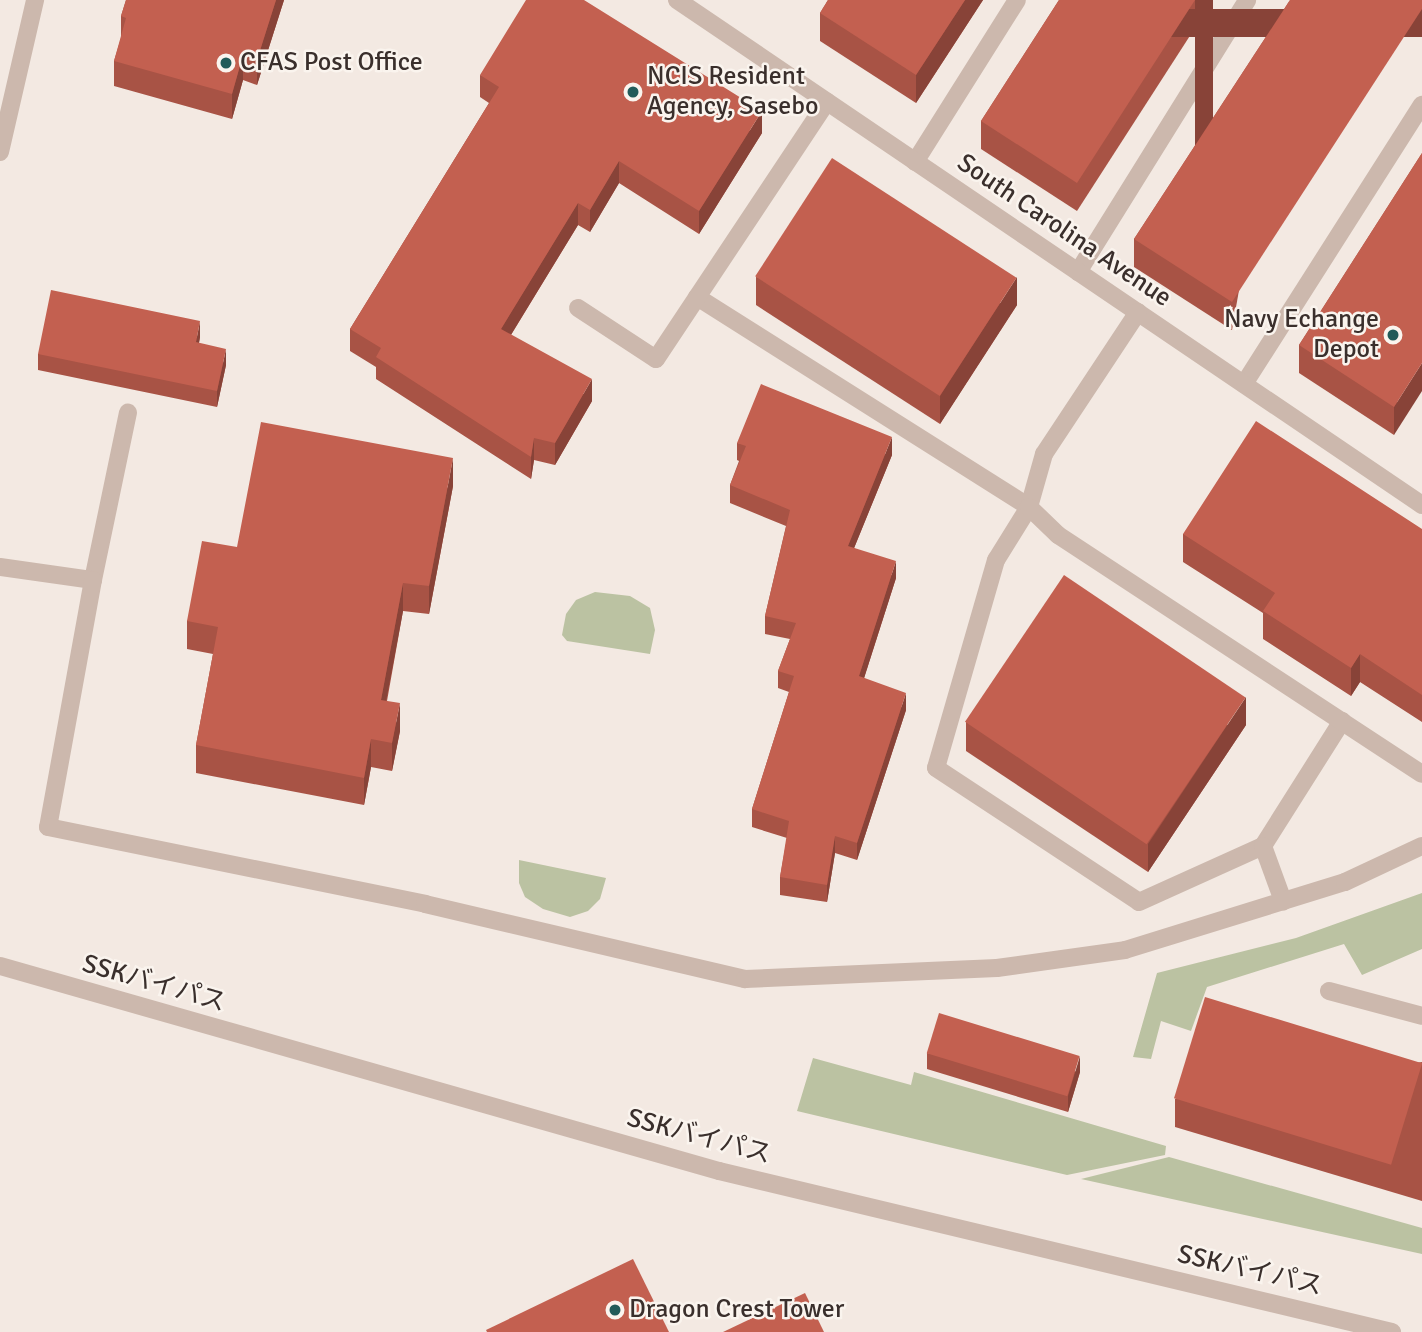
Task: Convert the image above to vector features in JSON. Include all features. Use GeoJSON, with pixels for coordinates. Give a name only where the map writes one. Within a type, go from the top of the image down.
{"type":"FeatureCollection","features":[{"type":"Feature","properties":{"kind":"street"},"geometry":{"type":"LineString","coordinates":[[0,152],[35,0]]}},
{"type":"Feature","properties":{"kind":"street","name":"South Carolina Avenue"},"geometry":{"type":"LineString","coordinates":[[677,0],[1422,505]]}},
{"type":"Feature","properties":{"kind":"street"},"geometry":{"type":"LineString","coordinates":[[915,162],[1017,0]]}},
{"type":"Feature","properties":{"kind":"street"},"geometry":{"type":"LineString","coordinates":[[1078,272],[1247,0]]}},
{"type":"Feature","properties":{"kind":"street"},"geometry":{"type":"LineString","coordinates":[[578,308],[656,359],[827,102]]}},
{"type":"Feature","properties":{"kind":"street"},"geometry":{"type":"LineString","coordinates":[[1244,384],[1422,105]]}},
{"type":"Feature","properties":{"kind":"street"},"geometry":{"type":"LineString","coordinates":[[697,297],[1029,507],[1058,535],[1422,774]]}},
{"type":"Feature","properties":{"kind":"street"},"geometry":{"type":"LineString","coordinates":[[1138,312],[1044,454],[1029,507],[996,561],[936,768],[1139,902],[1263,846],[1342,721]]}},
{"type":"Feature","properties":{"kind":"street"},"geometry":{"type":"LineString","coordinates":[[128,413],[93,580],[48,827],[425,904],[745,979],[1023,965],[1125,950],[1345,882],[1422,846]]}},
{"type":"Feature","properties":{"kind":"street"},"geometry":{"type":"LineString","coordinates":[[0,567],[93,580]]}},
{"type":"Feature","properties":{"kind":"street"},"geometry":{"type":"LineString","coordinates":[[1263,846],[1283,901]]}},
{"type":"Feature","properties":{"kind":"street","name":"SSKバイパス"},"geometry":{"type":"LineString","coordinates":[[0,966],[719,1171],[1392,1332]]}},
{"type":"Feature","properties":{"kind":"street"},"geometry":{"type":"LineString","coordinates":[[1329,991],[1422,1016]]}},
{"type":"Feature","properties":{"kind":"green space"},"geometry":{"type":"Polygon","coordinates":[[[595,592],[630,596],[650,608],[655,630],[650,654],[567,641],[562,635],[566,614],[576,600],[595,592]]]}},
{"type":"Feature","properties":{"kind":"green space"},"geometry":{"type":"Polygon","coordinates":[[[519,860],[606,878],[600,899],[588,911],[570,917],[543,909],[525,897],[519,883],[519,860]]]}},
{"type":"Feature","properties":{"kind":"green space"},"geometry":{"type":"Polygon","coordinates":[[[1422,893],[1422,949],[1362,975],[1344,944],[1207,987],[1191,1031],[1161,1021],[1151,1059],[1133,1057],[1157,973],[1296,938],[1422,893]]]}},
{"type":"Feature","properties":{"kind":"green space"},"geometry":{"type":"Polygon","coordinates":[[[813,1058],[911,1085],[914,1072],[1166,1146],[1165,1155],[1067,1175],[797,1111],[813,1058]]]}},
{"type":"Feature","properties":{"kind":"green space"},"geometry":{"type":"Polygon","coordinates":[[[1169,1157],[1422,1228],[1422,1254],[1081,1179],[1169,1157]]]}},
{"type":"Feature","properties":{"kind":"building","name":"CFAS Post Office"},"geometry":{"type":"Polygon","coordinates":[[[126,0],[276,0],[257,60],[243,55],[232,94],[114,61],[126,18],[121,16],[126,0]]]}},
{"type":"Feature","properties":{"kind":"building"},"geometry":{"type":"Polygon","coordinates":[[[526,0],[584,0],[762,111],[699,211],[619,161],[590,210],[578,203],[501,329],[592,379],[555,443],[534,438],[531,457],[376,357],[381,348],[350,329],[499,87],[480,75],[526,0]]]}},
{"type":"Feature","properties":{"kind":"building"},"geometry":{"type":"Polygon","coordinates":[[[828,0],[965,0],[916,75],[820,13],[828,0]]]}},
{"type":"Feature","properties":{"kind":"building"},"geometry":{"type":"Polygon","coordinates":[[[1059,0],[1195,0],[1077,183],[981,121],[1059,0]]]}},
{"type":"Feature","properties":{"kind":"building"},"geometry":{"type":"Polygon","coordinates":[[[1290,0],[1422,0],[1422,9],[1232,302],[1134,239],[1290,0]]]}},
{"type":"Feature","properties":{"kind":"building"},"geometry":{"type":"Polygon","coordinates":[[[1422,153],[1422,363],[1394,407],[1299,345],[1422,153]]]}},
{"type":"Feature","properties":{"kind":"building"},"geometry":{"type":"Polygon","coordinates":[[[832,158],[1017,278],[940,396],[755,276],[832,158]]]}},
{"type":"Feature","properties":{"kind":"building"},"geometry":{"type":"Polygon","coordinates":[[[51,290],[200,321],[196,342],[226,349],[217,391],[38,354],[51,290]]]}},
{"type":"Feature","properties":{"kind":"building"},"geometry":{"type":"Polygon","coordinates":[[[761,384],[892,437],[848,546],[896,561],[859,676],[906,693],[857,843],[835,836],[827,885],[780,877],[789,821],[752,809],[794,676],[778,671],[796,623],[765,616],[790,510],[730,485],[746,446],[737,443],[761,384]]]}},
{"type":"Feature","properties":{"kind":"building"},"geometry":{"type":"Polygon","coordinates":[[[1256,421],[1422,529],[1422,695],[1360,654],[1351,668],[1263,611],[1275,593],[1183,534],[1256,421]]]}},
{"type":"Feature","properties":{"kind":"building"},"geometry":{"type":"Polygon","coordinates":[[[261,422],[453,458],[429,586],[403,583],[381,700],[400,703],[392,743],[371,739],[364,778],[196,745],[218,627],[187,621],[202,541],[237,547],[261,422]]]}},
{"type":"Feature","properties":{"kind":"building"},"geometry":{"type":"Polygon","coordinates":[[[1064,575],[1246,697],[1147,844],[965,722],[1064,575]]]}},
{"type":"Feature","properties":{"kind":"building"},"geometry":{"type":"Polygon","coordinates":[[[1205,997],[1422,1063],[1391,1165],[1174,1098],[1205,997]]]}},
{"type":"Feature","properties":{"kind":"building"},"geometry":{"type":"Polygon","coordinates":[[[939,1013],[1080,1056],[1067,1096],[927,1053],[939,1013]]]}},
{"type":"Feature","properties":{"kind":"building"},"geometry":{"type":"Polygon","coordinates":[[[633,1259],[669,1332],[486,1330],[633,1259]]]}},
{"type":"Feature","properties":{"kind":"building"},"geometry":{"type":"Polygon","coordinates":[[[805,1293],[824,1332],[723,1332],[805,1293]]]}},
{"type":"Feature","properties":{"kind":"place","name":"CFAS Post Office"},"geometry":{"type":"Point","coordinates":[226,63]}},
{"type":"Feature","properties":{"kind":"place","name":"NCIS Resident Agency, Sasebo"},"geometry":{"type":"Point","coordinates":[633,92]}},
{"type":"Feature","properties":{"kind":"place","name":"Navy Echange Depot"},"geometry":{"type":"Point","coordinates":[1393,335]}},
{"type":"Feature","properties":{"kind":"place","name":"Dragon Crest Tower"},"geometry":{"type":"Point","coordinates":[615,1310]}}]}
